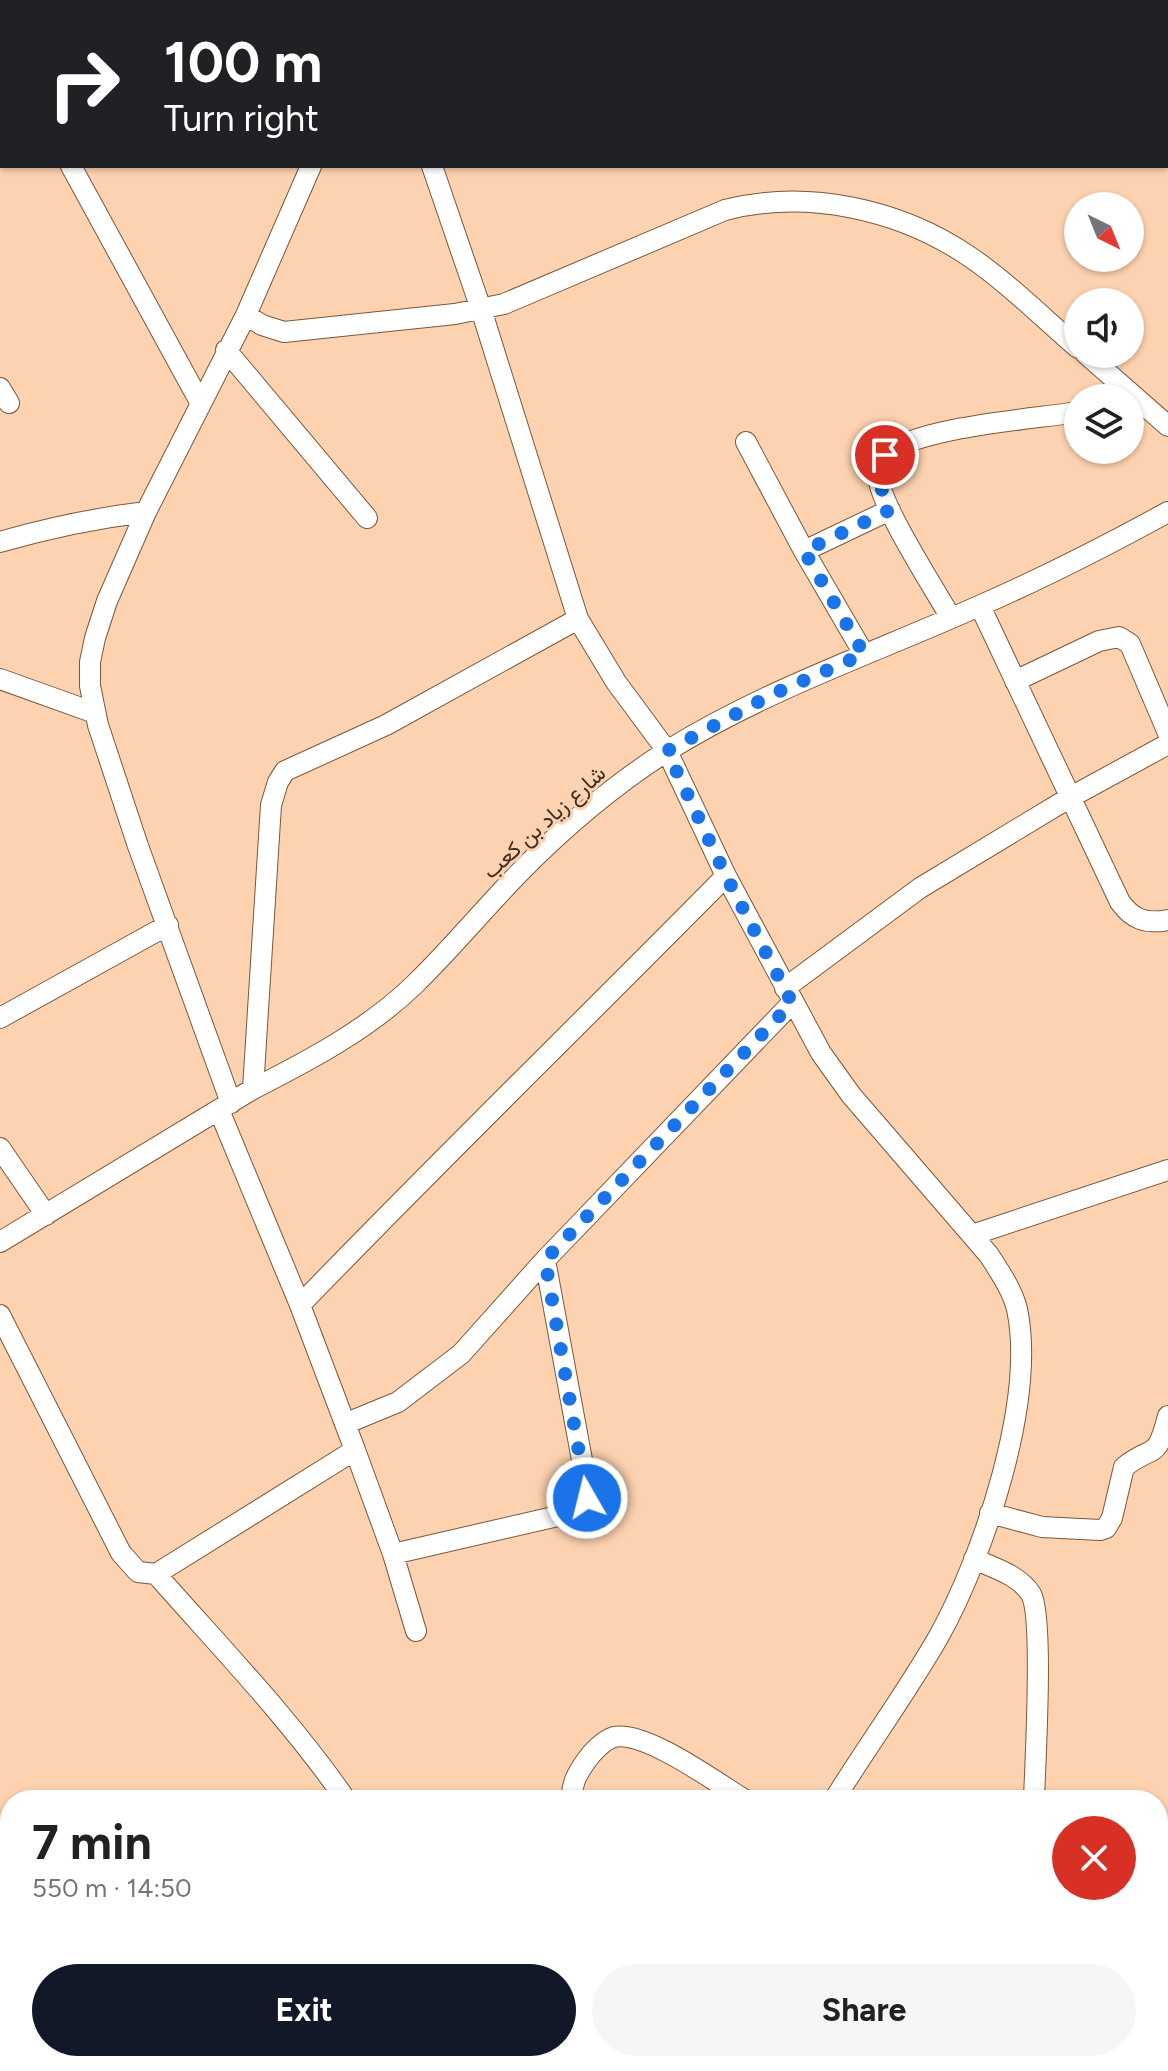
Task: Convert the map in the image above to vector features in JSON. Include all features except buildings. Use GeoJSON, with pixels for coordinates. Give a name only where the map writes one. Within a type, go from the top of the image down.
{"type":"FeatureCollection","features":[{"type":"Feature","properties":{"kind":"street"},"geometry":{"type":"LineString","coordinates":[[72,168],[201,404]]}},
{"type":"Feature","properties":{"kind":"street"},"geometry":{"type":"LineString","coordinates":[[310,168],[246,315],[146,512],[107,601],[95,638],[90,686],[95,713],[138,846],[168,925],[225,1107],[347,1423],[393,1554],[416,1631]]}},
{"type":"Feature","properties":{"kind":"street"},"geometry":{"type":"LineString","coordinates":[[433,168],[481,309],[578,619],[616,682],[667,751],[726,876],[821,1053],[851,1095],[972,1235],[1005,1279],[1016,1305],[1022,1340],[1014,1422],[990,1513],[974,1559],[938,1636],[840,1790]]}},
{"type":"Feature","properties":{"kind":"street"},"geometry":{"type":"LineString","coordinates":[[246,315],[262,325],[284,332],[481,309],[528,295],[725,210],[778,201],[836,204],[886,216],[924,231],[970,257],[1064,336]]}},
{"type":"Feature","properties":{"kind":"street"},"geometry":{"type":"LineString","coordinates":[[226,350],[367,518]]}},
{"type":"Feature","properties":{"kind":"street"},"geometry":{"type":"LineString","coordinates":[[1100,368],[1117,384]]}},
{"type":"Feature","properties":{"kind":"street"},"geometry":{"type":"LineString","coordinates":[[1144,409],[1168,426]]}},
{"type":"Feature","properties":{"kind":"street"},"geometry":{"type":"LineString","coordinates":[[951,618],[890,510],[878,479],[878,466],[885,455],[900,446],[949,431],[1064,414]]}},
{"type":"Feature","properties":{"kind":"street"},"geometry":{"type":"LineString","coordinates":[[746,442],[864,654]]}},
{"type":"Feature","properties":{"kind":"street"},"geometry":{"type":"LineString","coordinates":[[804,551],[890,510]]}},
{"type":"Feature","properties":{"kind":"street"},"geometry":{"type":"LineString","coordinates":[[0,542],[46,529],[146,512]]}},
{"type":"Feature","properties":{"kind":"street","name":"شارع زياد بن كعب"},"geometry":{"type":"LineString","coordinates":[[0,1242],[340,1040],[385,1010],[414,985],[539,854],[616,787],[667,751],[771,695],[980,606],[1168,512]]}},
{"type":"Feature","properties":{"kind":"street"},"geometry":{"type":"LineString","coordinates":[[980,606],[1120,902],[1130,916],[1144,921],[1168,920]]}},
{"type":"Feature","properties":{"kind":"street"},"geometry":{"type":"LineString","coordinates":[[253,1089],[271,805],[285,771],[386,725],[578,619]]}},
{"type":"Feature","properties":{"kind":"street"},"geometry":{"type":"LineString","coordinates":[[1015,681],[1099,641],[1119,637],[1130,644],[1168,733]]}},
{"type":"Feature","properties":{"kind":"street"},"geometry":{"type":"LineString","coordinates":[[0,679],[95,713]]}},
{"type":"Feature","properties":{"kind":"street"},"geometry":{"type":"LineString","coordinates":[[347,1423],[398,1402],[461,1354],[788,995],[920,888],[1069,798],[1168,744]]}},
{"type":"Feature","properties":{"kind":"street"},"geometry":{"type":"LineString","coordinates":[[300,1305],[436,1164],[531,1074],[726,876]]}},
{"type":"Feature","properties":{"kind":"street"},"geometry":{"type":"LineString","coordinates":[[0,1018],[168,925]]}},
{"type":"Feature","properties":{"kind":"street"},"geometry":{"type":"LineString","coordinates":[[0,1148],[46,1215]]}},
{"type":"Feature","properties":{"kind":"street"},"geometry":{"type":"LineString","coordinates":[[972,1235],[1168,1170]]}},
{"type":"Feature","properties":{"kind":"street"},"geometry":{"type":"LineString","coordinates":[[393,1554],[581,1512],[586,1507],[582,1460],[545,1260]]}},
{"type":"Feature","properties":{"kind":"street"},"geometry":{"type":"LineString","coordinates":[[0,1315],[121,1553],[138,1572],[156,1574],[355,1450]]}},
{"type":"Feature","properties":{"kind":"street"},"geometry":{"type":"LineString","coordinates":[[990,1513],[1042,1527],[1106,1528],[1112,1518],[1124,1467],[1158,1446],[1168,1416]]}},
{"type":"Feature","properties":{"kind":"street"},"geometry":{"type":"LineString","coordinates":[[974,1559],[1019,1580],[1032,1596],[1037,1625],[1034,1790]]}},
{"type":"Feature","properties":{"kind":"street"},"geometry":{"type":"LineString","coordinates":[[156,1574],[282,1716],[339,1790]]}},
{"type":"Feature","properties":{"kind":"street"},"geometry":{"type":"LineString","coordinates":[[573,1790],[574,1779],[590,1755],[610,1738],[626,1736],[660,1748],[729,1790]]}},
{"type":"Feature","properties":{"kind":"route"},"geometry":{"type":"LineString","coordinates":[[587,1498],[545,1260],[792,1003],[726,876],[667,751],[771,695],[864,654],[804,551],[890,510],[878,479],[878,466],[885,455]]}}]}
